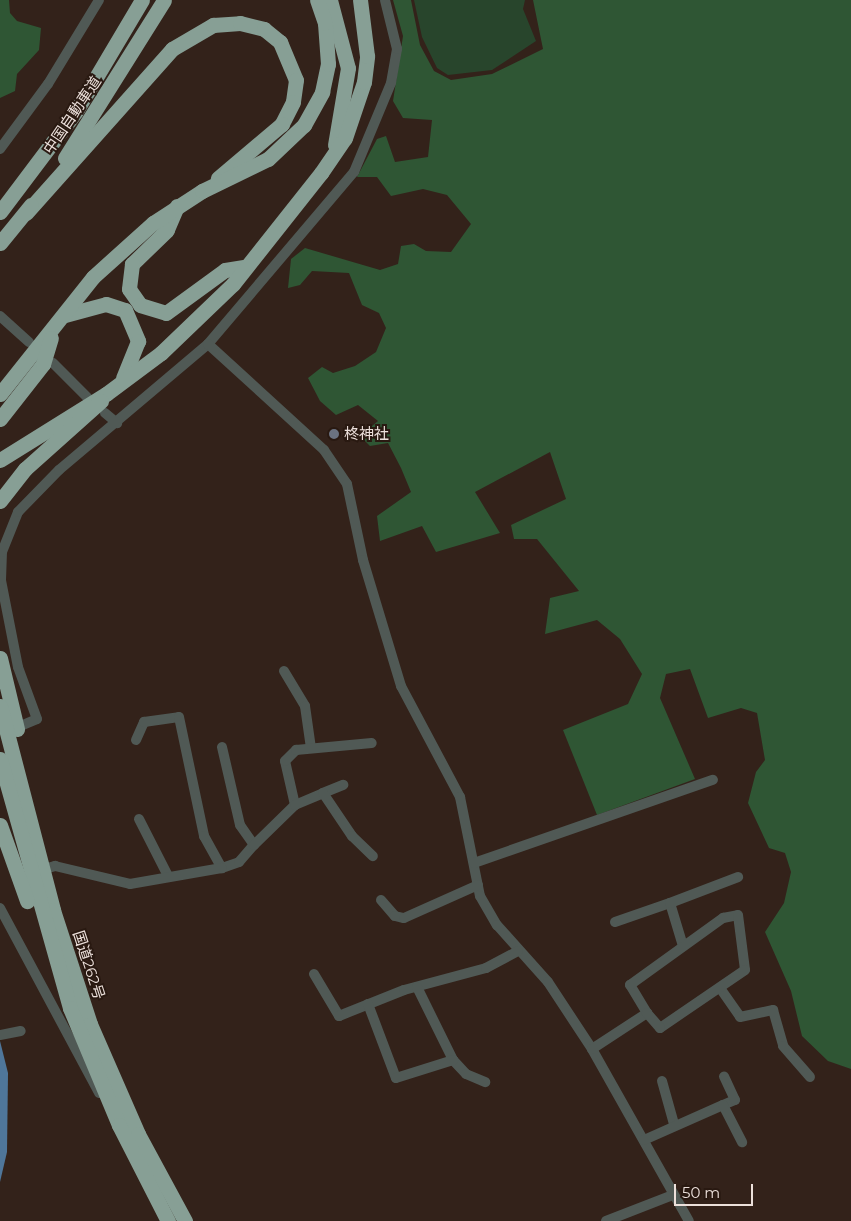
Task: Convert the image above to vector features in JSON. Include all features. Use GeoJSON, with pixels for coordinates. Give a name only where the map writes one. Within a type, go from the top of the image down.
{"type":"FeatureCollection","features":[{"type":"Feature","properties":{"kind":"highway"},"geometry":{"type":"LineString","coordinates":[[76,111],[131,0]]}},
{"type":"Feature","properties":{"kind":"highway","name":"中国自動車道"},"geometry":{"type":"LineString","coordinates":[[0,212],[76,111],[142,0]]}},
{"type":"Feature","properties":{"kind":"highway","name":"中国自動車道"},"geometry":{"type":"LineString","coordinates":[[0,243],[26,212],[84,131],[164,0]]}},
{"type":"Feature","properties":{"kind":"highway"},"geometry":{"type":"LineString","coordinates":[[0,394],[93,277],[178,205],[202,191],[268,159],[288,144],[315,109],[326,74],[328,44],[317,0]]}},
{"type":"Feature","properties":{"kind":"highway"},"geometry":{"type":"LineString","coordinates":[[321,173],[336,142],[348,68],[330,0]]}},
{"type":"Feature","properties":{"kind":"highway"},"geometry":{"type":"LineString","coordinates":[[0,460],[106,394],[160,353],[233,284],[244,267],[321,173],[345,138],[364,82],[368,56],[360,0]]}},
{"type":"Feature","properties":{"kind":"highway"},"geometry":{"type":"LineString","coordinates":[[26,212],[172,49],[213,25],[240,23],[264,29],[290,59],[296,80],[293,102],[282,124],[264,142],[202,191]]}},
{"type":"Feature","properties":{"kind":"highway"},"geometry":{"type":"LineString","coordinates":[[178,205],[167,230],[132,264],[129,289],[140,305],[166,313],[225,270],[244,267]]}},
{"type":"Feature","properties":{"kind":"highway"},"geometry":{"type":"LineString","coordinates":[[0,419],[42,364],[60,320],[106,304],[125,310],[138,341],[134,359],[120,384]]}},
{"type":"Feature","properties":{"kind":"highway"},"geometry":{"type":"LineString","coordinates":[[0,501],[25,468],[79,425],[106,394]]}},
{"type":"Feature","properties":{"kind":"highway"},"geometry":{"type":"LineString","coordinates":[[0,658],[12,730],[7,760],[65,995]]}},
{"type":"Feature","properties":{"kind":"highway"},"geometry":{"type":"LineString","coordinates":[[0,706],[12,730]]}},
{"type":"Feature","properties":{"kind":"highway","name":"国道262号"},"geometry":{"type":"LineString","coordinates":[[7,760],[93,1033],[138,1134],[185,1221]]}},
{"type":"Feature","properties":{"kind":"highway"},"geometry":{"type":"LineString","coordinates":[[0,824],[40,940],[65,995],[106,1096],[168,1221]]}},
{"type":"Feature","properties":{"kind":"street"},"geometry":{"type":"LineString","coordinates":[[0,149],[48,84],[99,0]]}},
{"type":"Feature","properties":{"kind":"street"},"geometry":{"type":"LineString","coordinates":[[12,730],[32,724],[37,710],[18,667],[4,607],[2,552],[8,531],[37,490],[208,344],[354,172],[391,83],[397,49],[386,0]]}},
{"type":"Feature","properties":{"kind":"street"},"geometry":{"type":"LineString","coordinates":[[0,316],[29,342]]}},
{"type":"Feature","properties":{"kind":"street"},"geometry":{"type":"LineString","coordinates":[[208,344],[324,450],[347,484],[363,560],[401,686],[460,797],[478,885],[497,925],[518,951],[548,982],[592,1049],[689,1221]]}},
{"type":"Feature","properties":{"kind":"street"},"geometry":{"type":"LineString","coordinates":[[53,363],[87,397]]}},
{"type":"Feature","properties":{"kind":"street"},"geometry":{"type":"LineString","coordinates":[[105,413],[117,423]]}},
{"type":"Feature","properties":{"kind":"street"},"geometry":{"type":"LineString","coordinates":[[284,671],[305,706],[311,748]]}},
{"type":"Feature","properties":{"kind":"street"},"geometry":{"type":"LineString","coordinates":[[136,740],[144,722],[179,717],[204,836],[222,868]]}},
{"type":"Feature","properties":{"kind":"street"},"geometry":{"type":"LineString","coordinates":[[295,804],[285,761],[296,750],[372,743]]}},
{"type":"Feature","properties":{"kind":"street"},"geometry":{"type":"LineString","coordinates":[[222,747],[240,825],[254,845]]}},
{"type":"Feature","properties":{"kind":"street"},"geometry":{"type":"LineString","coordinates":[[474,864],[713,780]]}},
{"type":"Feature","properties":{"kind":"street"},"geometry":{"type":"LineString","coordinates":[[42,870],[55,866],[130,884],[222,868],[239,862],[295,804],[343,784]]}},
{"type":"Feature","properties":{"kind":"street"},"geometry":{"type":"LineString","coordinates":[[323,793],[352,836],[373,856]]}},
{"type":"Feature","properties":{"kind":"street"},"geometry":{"type":"LineString","coordinates":[[138,819],[168,876]]}},
{"type":"Feature","properties":{"kind":"street"},"geometry":{"type":"LineString","coordinates":[[615,922],[738,877]]}},
{"type":"Feature","properties":{"kind":"street"},"geometry":{"type":"LineString","coordinates":[[381,900],[395,916],[404,918],[478,885]]}},
{"type":"Feature","properties":{"kind":"street"},"geometry":{"type":"LineString","coordinates":[[670,903],[683,946]]}},
{"type":"Feature","properties":{"kind":"street"},"geometry":{"type":"LineString","coordinates":[[0,908],[151,1188]]}},
{"type":"Feature","properties":{"kind":"street"},"geometry":{"type":"LineString","coordinates":[[738,915],[746,970],[660,1028],[630,985],[683,946],[723,918],[738,915]]}},
{"type":"Feature","properties":{"kind":"street"},"geometry":{"type":"LineString","coordinates":[[314,974],[339,1016],[417,987],[486,968],[518,951]]}},
{"type":"Feature","properties":{"kind":"street"},"geometry":{"type":"LineString","coordinates":[[417,987],[454,1060],[466,1074],[485,1082]]}},
{"type":"Feature","properties":{"kind":"street"},"geometry":{"type":"LineString","coordinates":[[720,988],[740,1017],[773,1010],[782,1046],[810,1077]]}},
{"type":"Feature","properties":{"kind":"street"},"geometry":{"type":"LineString","coordinates":[[368,1004],[396,1078],[454,1060]]}},
{"type":"Feature","properties":{"kind":"street"},"geometry":{"type":"LineString","coordinates":[[592,1049],[648,1013]]}},
{"type":"Feature","properties":{"kind":"street"},"geometry":{"type":"LineString","coordinates":[[0,1035],[18,1031]]}},
{"type":"Feature","properties":{"kind":"street"},"geometry":{"type":"LineString","coordinates":[[644,1140],[674,1124],[735,1100],[724,1076]]}},
{"type":"Feature","properties":{"kind":"street"},"geometry":{"type":"LineString","coordinates":[[662,1081],[674,1124]]}},
{"type":"Feature","properties":{"kind":"street"},"geometry":{"type":"LineString","coordinates":[[723,1105],[742,1142]]}},
{"type":"Feature","properties":{"kind":"street"},"geometry":{"type":"LineString","coordinates":[[606,1221],[673,1195]]}},
{"type":"Feature","properties":{"kind":"green space"},"geometry":{"type":"Polygon","coordinates":[[[0,0],[9,0],[10,13],[17,21],[41,28],[39,50],[17,74],[15,91],[0,98],[0,0]]]}},
{"type":"Feature","properties":{"kind":"green space"},"geometry":{"type":"Polygon","coordinates":[[[393,0],[411,0],[420,45],[434,71],[451,80],[492,74],[543,49],[533,0],[851,0],[851,1069],[828,1061],[802,1036],[791,991],[765,932],[784,903],[791,872],[785,853],[769,848],[748,803],[756,772],[765,760],[757,713],[741,708],[708,718],[690,669],[666,674],[660,698],[695,779],[597,815],[563,730],[628,704],[642,674],[620,639],[597,620],[545,634],[550,598],[579,591],[537,539],[514,539],[511,525],[566,499],[550,452],[475,492],[500,533],[436,552],[422,526],[380,541],[377,516],[411,492],[401,468],[388,443],[370,446],[360,436],[378,421],[358,405],[336,415],[320,401],[308,378],[322,367],[333,373],[355,366],[376,352],[386,328],[379,313],[362,305],[349,273],[312,271],[300,285],[288,288],[291,259],[305,248],[380,270],[398,264],[401,246],[414,244],[426,251],[451,252],[471,224],[447,195],[423,189],[391,196],[377,177],[357,177],[377,139],[386,136],[395,162],[428,157],[432,120],[403,118],[393,101],[403,36],[393,0]]]}},
{"type":"Feature","properties":{"kind":"green space"},"geometry":{"type":"Polygon","coordinates":[[[414,0],[525,0],[523,9],[536,41],[492,70],[448,75],[437,68],[422,37],[414,0]]]}},
{"type":"Feature","properties":{"kind":"water"},"geometry":{"type":"Polygon","coordinates":[[[0,1041],[8,1073],[7,1152],[0,1182],[0,1041]]]}},
{"type":"Feature","properties":{"kind":"place","name":"柊神社"},"geometry":{"type":"Point","coordinates":[334,434]}}]}
